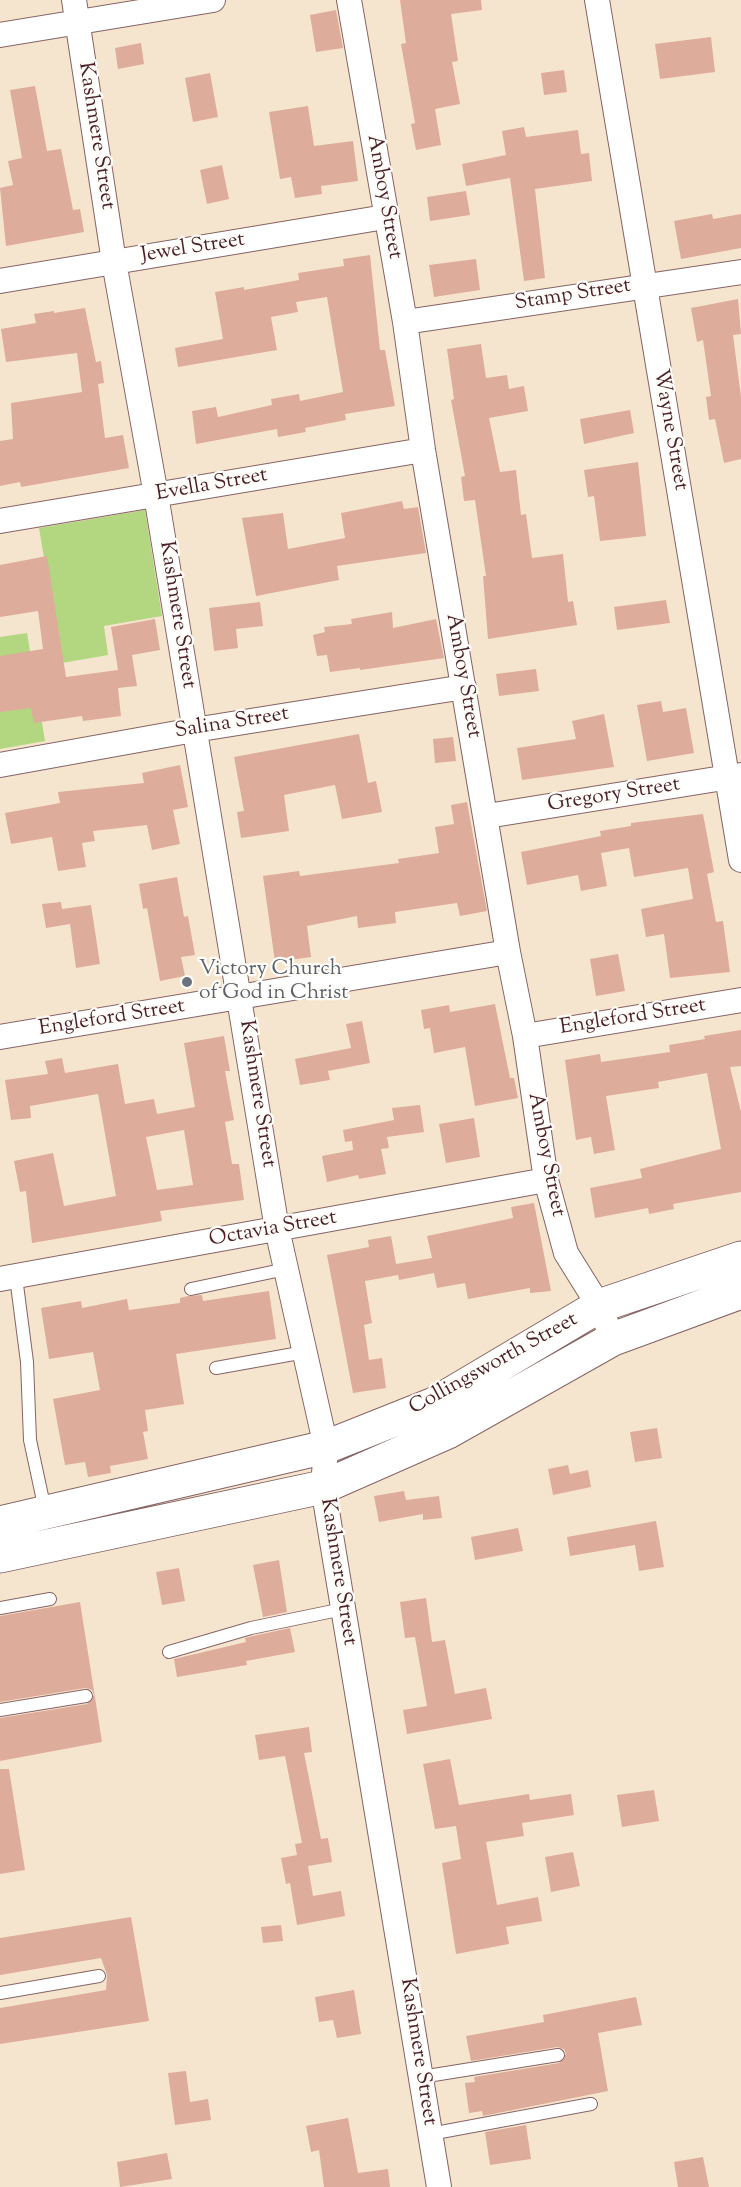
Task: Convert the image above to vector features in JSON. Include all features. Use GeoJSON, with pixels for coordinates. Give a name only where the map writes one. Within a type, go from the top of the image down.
{"type":"FeatureCollection","features":[{"type":"Feature","properties":{"kind":"main road","name":"Collingsworth Street"},"geometry":{"type":"LineString","coordinates":[[0,1556],[50,1530],[326,1447],[434,1404],[599,1306],[741,1258]]}},
{"type":"Feature","properties":{"kind":"main road","name":"Collingsworth Street"},"geometry":{"type":"LineString","coordinates":[[0,1523],[50,1530],[323,1487],[448,1432],[613,1339],[741,1292]]}},
{"type":"Feature","properties":{"kind":"street"},"geometry":{"type":"LineString","coordinates":[[0,35],[76,11],[213,0]]}},
{"type":"Feature","properties":{"kind":"street","name":"Amboy Street"},"geometry":{"type":"LineString","coordinates":[[349,0],[405,322],[423,450],[487,816],[508,952],[525,1036],[546,1180],[566,1253],[599,1306],[613,1339]]}},
{"type":"Feature","properties":{"kind":"street","name":"Wayne Street"},"geometry":{"type":"LineString","coordinates":[[597,0],[644,286],[734,776],[741,860]]}},
{"type":"Feature","properties":{"kind":"street","name":"Kashmere Street"},"geometry":{"type":"LineString","coordinates":[[76,11],[114,262],[156,495],[278,1229],[326,1447],[323,1487],[439,2187]]}},
{"type":"Feature","properties":{"kind":"street","name":"Jewel Street"},"geometry":{"type":"LineString","coordinates":[[0,280],[385,217]]}},
{"type":"Feature","properties":{"kind":"street","name":"Stamp Street"},"geometry":{"type":"LineString","coordinates":[[405,322],[741,272]]}},
{"type":"Feature","properties":{"kind":"street","name":"Evella Street"},"geometry":{"type":"LineString","coordinates":[[0,521],[423,450]]}},
{"type":"Feature","properties":{"kind":"street","name":"Salina Street"},"geometry":{"type":"LineString","coordinates":[[0,765],[194,729],[464,687]]}},
{"type":"Feature","properties":{"kind":"street","name":"Gregory Street"},"geometry":{"type":"LineString","coordinates":[[487,816],[734,776]]}},
{"type":"Feature","properties":{"kind":"street","name":"Engleford Street"},"geometry":{"type":"LineString","coordinates":[[0,1037],[508,952]]}},
{"type":"Feature","properties":{"kind":"street","name":"Engleford Street"},"geometry":{"type":"LineString","coordinates":[[525,1036],[741,1000]]}},
{"type":"Feature","properties":{"kind":"street","name":"Octavia Street"},"geometry":{"type":"LineString","coordinates":[[8,1278],[546,1180]]}},
{"type":"Feature","properties":{"kind":"lane"},"geometry":{"type":"LineString","coordinates":[[191,1289],[286,1269]]}},
{"type":"Feature","properties":{"kind":"lane"},"geometry":{"type":"LineString","coordinates":[[8,1278],[27,1362],[30,1440],[50,1530]]}},
{"type":"Feature","properties":{"kind":"lane"},"geometry":{"type":"LineString","coordinates":[[216,1368],[305,1352]]}},
{"type":"Feature","properties":{"kind":"lane"},"geometry":{"type":"LineString","coordinates":[[0,1608],[50,1599]]}},
{"type":"Feature","properties":{"kind":"lane"},"geometry":{"type":"LineString","coordinates":[[169,1652],[189,1644],[251,1628],[344,1609]]}},
{"type":"Feature","properties":{"kind":"lane"},"geometry":{"type":"LineString","coordinates":[[0,1710],[86,1696]]}},
{"type":"Feature","properties":{"kind":"lane"},"geometry":{"type":"LineString","coordinates":[[0,1993],[99,1976]]}},
{"type":"Feature","properties":{"kind":"lane"},"geometry":{"type":"LineString","coordinates":[[421,2077],[558,2055]]}},
{"type":"Feature","properties":{"kind":"lane"},"geometry":{"type":"LineString","coordinates":[[430,2134],[591,2104]]}},
{"type":"Feature","properties":{"kind":"green space"},"geometry":{"type":"Polygon","coordinates":[[[145,510],[162,616],[104,626],[108,655],[62,663],[39,528],[145,510]]]}},
{"type":"Feature","properties":{"kind":"green space"},"geometry":{"type":"Polygon","coordinates":[[[27,633],[45,741],[0,749],[0,637],[27,633]]]}},
{"type":"Feature","properties":{"kind":"building"},"geometry":{"type":"Polygon","coordinates":[[[400,0],[481,0],[482,10],[451,14],[458,61],[452,62],[460,104],[435,109],[441,145],[416,150],[411,124],[415,123],[401,44],[406,43],[400,0]]]}},
{"type":"Feature","properties":{"kind":"building"},"geometry":{"type":"Polygon","coordinates":[[[336,10],[343,48],[316,52],[310,15],[336,10]]]}},
{"type":"Feature","properties":{"kind":"building"},"geometry":{"type":"Polygon","coordinates":[[[711,37],[715,72],[660,79],[655,44],[711,37]]]}},
{"type":"Feature","properties":{"kind":"building"},"geometry":{"type":"Polygon","coordinates":[[[141,43],[144,64],[118,69],[115,48],[141,43]]]}},
{"type":"Feature","properties":{"kind":"building"},"geometry":{"type":"Polygon","coordinates":[[[564,70],[567,92],[544,95],[541,73],[564,70]]]}},
{"type":"Feature","properties":{"kind":"building"},"geometry":{"type":"Polygon","coordinates":[[[210,73],[218,117],[193,122],[185,78],[210,73]]]}},
{"type":"Feature","properties":{"kind":"building"},"geometry":{"type":"Polygon","coordinates":[[[35,86],[47,151],[61,149],[73,210],[80,209],[84,232],[6,246],[0,188],[13,185],[8,161],[22,158],[10,90],[35,86]]]}},
{"type":"Feature","properties":{"kind":"building"},"geometry":{"type":"Polygon","coordinates":[[[308,106],[314,146],[353,141],[358,181],[321,186],[322,194],[295,198],[291,177],[280,179],[269,112],[308,106]]]}},
{"type":"Feature","properties":{"kind":"building"},"geometry":{"type":"Polygon","coordinates":[[[524,127],[526,137],[578,130],[581,154],[589,153],[592,181],[535,189],[545,278],[524,281],[510,178],[466,186],[462,164],[506,155],[502,131],[524,127]]]}},
{"type":"Feature","properties":{"kind":"building"},"geometry":{"type":"Polygon","coordinates":[[[222,165],[229,199],[207,204],[200,170],[222,165]]]}},
{"type":"Feature","properties":{"kind":"building"},"geometry":{"type":"Polygon","coordinates":[[[466,191],[470,215],[430,221],[427,197],[466,191]]]}},
{"type":"Feature","properties":{"kind":"building"},"geometry":{"type":"Polygon","coordinates":[[[712,214],[713,219],[741,214],[741,248],[681,259],[674,221],[712,214]]]}},
{"type":"Feature","properties":{"kind":"building"},"geometry":{"type":"Polygon","coordinates":[[[370,255],[380,350],[385,350],[395,406],[345,414],[346,420],[305,428],[306,432],[278,437],[277,429],[196,444],[192,411],[216,407],[218,417],[272,405],[271,399],[299,394],[300,401],[343,392],[327,297],[296,302],[298,312],[271,317],[277,350],[178,367],[175,348],[223,339],[215,292],[244,287],[244,290],[299,280],[298,273],[344,266],[343,259],[370,255]]]}},
{"type":"Feature","properties":{"kind":"building"},"geometry":{"type":"Polygon","coordinates":[[[476,259],[480,290],[434,297],[429,265],[476,259]]]}},
{"type":"Feature","properties":{"kind":"building"},"geometry":{"type":"Polygon","coordinates":[[[738,299],[741,334],[733,335],[741,397],[741,459],[724,463],[715,419],[709,420],[706,397],[711,396],[703,340],[697,342],[691,308],[738,299]]]}},
{"type":"Feature","properties":{"kind":"building"},"geometry":{"type":"Polygon","coordinates":[[[85,308],[96,362],[101,361],[104,383],[98,384],[105,438],[123,435],[129,468],[21,487],[20,482],[0,486],[0,441],[13,439],[11,403],[82,392],[77,353],[6,362],[1,329],[36,323],[34,314],[85,308]]]}},
{"type":"Feature","properties":{"kind":"building"},"geometry":{"type":"Polygon","coordinates":[[[481,344],[486,378],[507,375],[509,389],[524,386],[528,411],[489,418],[500,472],[516,470],[521,515],[526,514],[532,558],[563,554],[568,602],[573,601],[577,625],[488,639],[483,576],[486,576],[475,500],[464,501],[461,477],[465,476],[451,400],[454,399],[447,349],[481,344]]]}},
{"type":"Feature","properties":{"kind":"building"},"geometry":{"type":"Polygon","coordinates":[[[630,410],[634,433],[584,444],[580,419],[630,410]]]}},
{"type":"Feature","properties":{"kind":"building"},"geometry":{"type":"Polygon","coordinates":[[[638,462],[646,536],[600,541],[594,496],[588,497],[584,470],[638,462]]]}},
{"type":"Feature","properties":{"kind":"building"},"geometry":{"type":"Polygon","coordinates":[[[402,501],[404,509],[418,507],[426,553],[337,566],[339,580],[256,596],[242,518],[283,513],[288,549],[345,538],[341,513],[402,501]]]}},
{"type":"Feature","properties":{"kind":"building"},"geometry":{"type":"Polygon","coordinates":[[[47,556],[66,677],[118,670],[111,627],[155,619],[160,650],[132,655],[137,686],[118,688],[121,716],[83,721],[82,716],[34,723],[31,708],[0,712],[0,656],[43,649],[38,611],[0,617],[0,565],[47,556]]]}},
{"type":"Feature","properties":{"kind":"building"},"geometry":{"type":"Polygon","coordinates":[[[666,600],[670,623],[617,630],[614,607],[666,600]]]}},
{"type":"Feature","properties":{"kind":"building"},"geometry":{"type":"Polygon","coordinates":[[[260,602],[263,626],[236,629],[238,648],[214,651],[209,608],[260,602]]]}},
{"type":"Feature","properties":{"kind":"building"},"geometry":{"type":"Polygon","coordinates":[[[392,612],[393,628],[436,619],[444,658],[330,672],[327,655],[317,656],[313,635],[325,632],[324,627],[352,624],[351,619],[392,612]]]}},
{"type":"Feature","properties":{"kind":"building"},"geometry":{"type":"Polygon","coordinates":[[[536,669],[539,691],[499,696],[496,674],[536,669]]]}},
{"type":"Feature","properties":{"kind":"building"},"geometry":{"type":"Polygon","coordinates":[[[661,701],[663,712],[686,708],[694,753],[647,761],[637,705],[661,701]]]}},
{"type":"Feature","properties":{"kind":"building"},"geometry":{"type":"Polygon","coordinates":[[[604,714],[614,767],[522,780],[517,748],[576,739],[572,721],[604,714]]]}},
{"type":"Feature","properties":{"kind":"building"},"geometry":{"type":"Polygon","coordinates":[[[359,734],[368,783],[376,781],[382,812],[342,819],[335,785],[284,795],[289,831],[241,838],[237,812],[244,811],[234,757],[359,734]]]}},
{"type":"Feature","properties":{"kind":"building"},"geometry":{"type":"Polygon","coordinates":[[[453,737],[456,761],[435,763],[433,739],[453,737]]]}},
{"type":"Feature","properties":{"kind":"building"},"geometry":{"type":"Polygon","coordinates":[[[180,765],[188,807],[173,810],[180,844],[152,850],[147,825],[93,831],[95,841],[82,843],[86,867],[58,871],[52,837],[11,844],[5,813],[60,803],[58,792],[144,783],[142,773],[180,765]]]}},
{"type":"Feature","properties":{"kind":"building"},"geometry":{"type":"Polygon","coordinates":[[[467,802],[487,911],[460,916],[457,903],[395,912],[396,923],[358,928],[357,916],[307,926],[311,957],[275,962],[263,876],[299,871],[300,876],[399,863],[398,859],[439,853],[435,827],[454,824],[451,805],[467,802]]]}},
{"type":"Feature","properties":{"kind":"building"},"geometry":{"type":"Polygon","coordinates":[[[703,814],[714,872],[707,874],[716,922],[723,921],[730,972],[670,978],[664,934],[646,937],[641,909],[693,899],[688,868],[634,877],[629,848],[601,853],[607,886],[581,891],[578,875],[527,885],[521,852],[601,836],[600,831],[631,826],[631,823],[703,814]]]}},
{"type":"Feature","properties":{"kind":"building"},"geometry":{"type":"Polygon","coordinates":[[[177,877],[184,917],[188,916],[195,955],[181,957],[185,976],[160,981],[147,908],[143,909],[139,884],[177,877]]]}},
{"type":"Feature","properties":{"kind":"building"},"geometry":{"type":"Polygon","coordinates":[[[61,902],[62,909],[91,905],[100,964],[76,968],[70,924],[46,928],[42,904],[61,902]]]}},
{"type":"Feature","properties":{"kind":"building"},"geometry":{"type":"Polygon","coordinates":[[[618,954],[625,991],[596,996],[590,959],[618,954]]]}},
{"type":"Feature","properties":{"kind":"building"},"geometry":{"type":"Polygon","coordinates":[[[495,1004],[510,1078],[514,1078],[518,1098],[475,1106],[465,1047],[434,1053],[430,1028],[424,1029],[421,1010],[449,1005],[450,1012],[495,1004]]]}},
{"type":"Feature","properties":{"kind":"building"},"geometry":{"type":"Polygon","coordinates":[[[362,1021],[370,1063],[328,1071],[330,1080],[300,1085],[295,1059],[351,1048],[346,1024],[362,1021]]]}},
{"type":"Feature","properties":{"kind":"building"},"geometry":{"type":"Polygon","coordinates":[[[741,1030],[741,1066],[730,1067],[741,1112],[741,1192],[673,1204],[674,1209],[649,1214],[648,1208],[595,1218],[590,1188],[642,1178],[640,1169],[721,1149],[707,1073],[658,1082],[659,1088],[606,1096],[615,1150],[594,1154],[591,1137],[576,1140],[565,1060],[600,1054],[601,1062],[670,1052],[669,1045],[741,1030]]]}},
{"type":"Feature","properties":{"kind":"building"},"geometry":{"type":"Polygon","coordinates":[[[224,1036],[230,1071],[225,1071],[234,1120],[225,1122],[232,1164],[239,1164],[244,1200],[160,1211],[162,1221],[32,1243],[26,1191],[20,1192],[14,1161],[53,1153],[64,1206],[116,1196],[98,1094],[30,1106],[31,1118],[11,1120],[5,1080],[48,1074],[45,1061],[62,1058],[65,1073],[118,1064],[125,1104],[154,1099],[157,1114],[195,1107],[184,1043],[224,1036]],[[184,1130],[146,1137],[157,1190],[193,1185],[184,1130]]]}},
{"type":"Feature","properties":{"kind":"building"},"geometry":{"type":"Polygon","coordinates":[[[420,1105],[424,1132],[387,1137],[389,1148],[381,1149],[386,1174],[359,1179],[358,1175],[327,1182],[322,1156],[353,1150],[352,1141],[345,1142],[343,1130],[394,1120],[392,1108],[420,1105]]]}},
{"type":"Feature","properties":{"kind":"building"},"geometry":{"type":"Polygon","coordinates":[[[474,1118],[480,1157],[446,1163],[439,1124],[474,1118]]]}},
{"type":"Feature","properties":{"kind":"building"},"geometry":{"type":"Polygon","coordinates":[[[534,1203],[551,1291],[530,1293],[530,1288],[468,1299],[465,1283],[437,1288],[434,1273],[399,1280],[396,1264],[432,1258],[427,1236],[513,1218],[511,1207],[534,1203]]]}},
{"type":"Feature","properties":{"kind":"building"},"geometry":{"type":"Polygon","coordinates":[[[391,1236],[398,1275],[365,1281],[372,1323],[364,1325],[369,1360],[382,1358],[386,1388],[353,1393],[327,1255],[369,1247],[368,1240],[391,1236]]]}},
{"type":"Feature","properties":{"kind":"building"},"geometry":{"type":"Polygon","coordinates":[[[269,1291],[276,1339],[176,1354],[184,1404],[145,1410],[148,1431],[143,1432],[148,1459],[110,1466],[111,1473],[88,1477],[85,1462],[65,1465],[53,1399],[100,1390],[93,1352],[49,1359],[41,1308],[81,1301],[82,1308],[127,1299],[129,1310],[180,1303],[180,1298],[188,1296],[202,1295],[203,1301],[269,1291]]]}},
{"type":"Feature","properties":{"kind":"building"},"geometry":{"type":"Polygon","coordinates":[[[657,1428],[662,1458],[635,1462],[630,1432],[657,1428]]]}},
{"type":"Feature","properties":{"kind":"building"},"geometry":{"type":"Polygon","coordinates":[[[568,1465],[570,1474],[588,1470],[591,1487],[553,1495],[548,1469],[568,1465]]]}},
{"type":"Feature","properties":{"kind":"building"},"geometry":{"type":"Polygon","coordinates":[[[404,1491],[406,1500],[439,1496],[442,1518],[423,1520],[423,1514],[379,1522],[374,1496],[404,1491]]]}},
{"type":"Feature","properties":{"kind":"building"},"geometry":{"type":"Polygon","coordinates":[[[656,1521],[664,1567],[639,1571],[635,1545],[570,1556],[567,1537],[656,1521]]]}},
{"type":"Feature","properties":{"kind":"building"},"geometry":{"type":"Polygon","coordinates":[[[518,1528],[523,1551],[475,1560],[471,1537],[518,1528]]]}},
{"type":"Feature","properties":{"kind":"building"},"geometry":{"type":"Polygon","coordinates":[[[279,1560],[287,1612],[263,1617],[253,1565],[279,1560]]]}},
{"type":"Feature","properties":{"kind":"building"},"geometry":{"type":"Polygon","coordinates":[[[179,1568],[185,1601],[162,1605],[156,1572],[179,1568]]]}},
{"type":"Feature","properties":{"kind":"building"},"geometry":{"type":"Polygon","coordinates":[[[426,1598],[432,1642],[445,1640],[455,1694],[486,1688],[492,1719],[407,1734],[403,1710],[427,1706],[415,1637],[405,1638],[400,1602],[426,1598]]]}},
{"type":"Feature","properties":{"kind":"building"},"geometry":{"type":"Polygon","coordinates":[[[80,1602],[102,1742],[0,1761],[0,1718],[87,1704],[94,1695],[92,1690],[85,1688],[0,1702],[0,1616],[80,1602]]]}},
{"type":"Feature","properties":{"kind":"building"},"geometry":{"type":"Polygon","coordinates":[[[290,1628],[295,1652],[246,1661],[247,1665],[177,1677],[174,1659],[246,1642],[245,1638],[290,1628]]]}},
{"type":"Feature","properties":{"kind":"building"},"geometry":{"type":"Polygon","coordinates":[[[309,1727],[312,1752],[304,1753],[321,1839],[328,1838],[332,1862],[308,1866],[313,1896],[341,1891],[345,1916],[297,1925],[290,1883],[286,1884],[281,1858],[297,1855],[295,1844],[302,1843],[285,1756],[259,1760],[255,1735],[309,1727]]]}},
{"type":"Feature","properties":{"kind":"building"},"geometry":{"type":"Polygon","coordinates":[[[450,1759],[459,1805],[529,1794],[530,1800],[571,1794],[574,1815],[522,1823],[524,1836],[486,1842],[497,1905],[538,1897],[542,1921],[506,1927],[509,1944],[456,1954],[442,1863],[461,1859],[456,1826],[435,1829],[423,1764],[450,1759]]]}},
{"type":"Feature","properties":{"kind":"building"},"geometry":{"type":"Polygon","coordinates":[[[0,1769],[9,1769],[25,1870],[0,1874],[0,1769]]]}},
{"type":"Feature","properties":{"kind":"building"},"geometry":{"type":"Polygon","coordinates":[[[654,1790],[659,1821],[622,1827],[617,1795],[654,1790]]]}},
{"type":"Feature","properties":{"kind":"building"},"geometry":{"type":"Polygon","coordinates":[[[573,1852],[580,1886],[551,1892],[545,1857],[573,1852]]]}},
{"type":"Feature","properties":{"kind":"building"},"geometry":{"type":"Polygon","coordinates":[[[131,1917],[149,2021],[0,2044],[0,2008],[106,1990],[107,1975],[101,1958],[0,1975],[0,1938],[131,1917]]]}},
{"type":"Feature","properties":{"kind":"building"},"geometry":{"type":"Polygon","coordinates":[[[281,1925],[283,1941],[263,1943],[261,1927],[281,1925]]]}},
{"type":"Feature","properties":{"kind":"building"},"geometry":{"type":"Polygon","coordinates":[[[354,1990],[361,2034],[337,2038],[333,2020],[319,2022],[315,1997],[354,1990]]]}},
{"type":"Feature","properties":{"kind":"building"},"geometry":{"type":"Polygon","coordinates":[[[636,1997],[642,2025],[598,2033],[608,2091],[483,2116],[482,2111],[469,2113],[465,2083],[475,2082],[474,2077],[559,2063],[566,2054],[564,2049],[557,2047],[471,2061],[466,2036],[544,2022],[543,2015],[636,1997]]]}},
{"type":"Feature","properties":{"kind":"building"},"geometry":{"type":"Polygon","coordinates":[[[186,2071],[190,2102],[208,2099],[211,2120],[175,2125],[168,2073],[186,2071]]]}},
{"type":"Feature","properties":{"kind":"building"},"geometry":{"type":"Polygon","coordinates":[[[348,2118],[358,2173],[388,2169],[390,2187],[324,2187],[319,2150],[311,2152],[306,2126],[348,2118]]]}},
{"type":"Feature","properties":{"kind":"building"},"geometry":{"type":"Polygon","coordinates":[[[526,2125],[531,2159],[490,2165],[485,2132],[526,2125]]]}},
{"type":"Feature","properties":{"kind":"building"},"geometry":{"type":"Polygon","coordinates":[[[167,2153],[172,2179],[120,2187],[117,2162],[167,2153]]]}},
{"type":"Feature","properties":{"kind":"building"},"geometry":{"type":"Polygon","coordinates":[[[703,2157],[709,2187],[678,2187],[674,2162],[703,2157]]]}},
{"type":"Feature","properties":{"kind":"place","name":"Victory Church of God in Christ"},"geometry":{"type":"Point","coordinates":[187,982]}}]}
